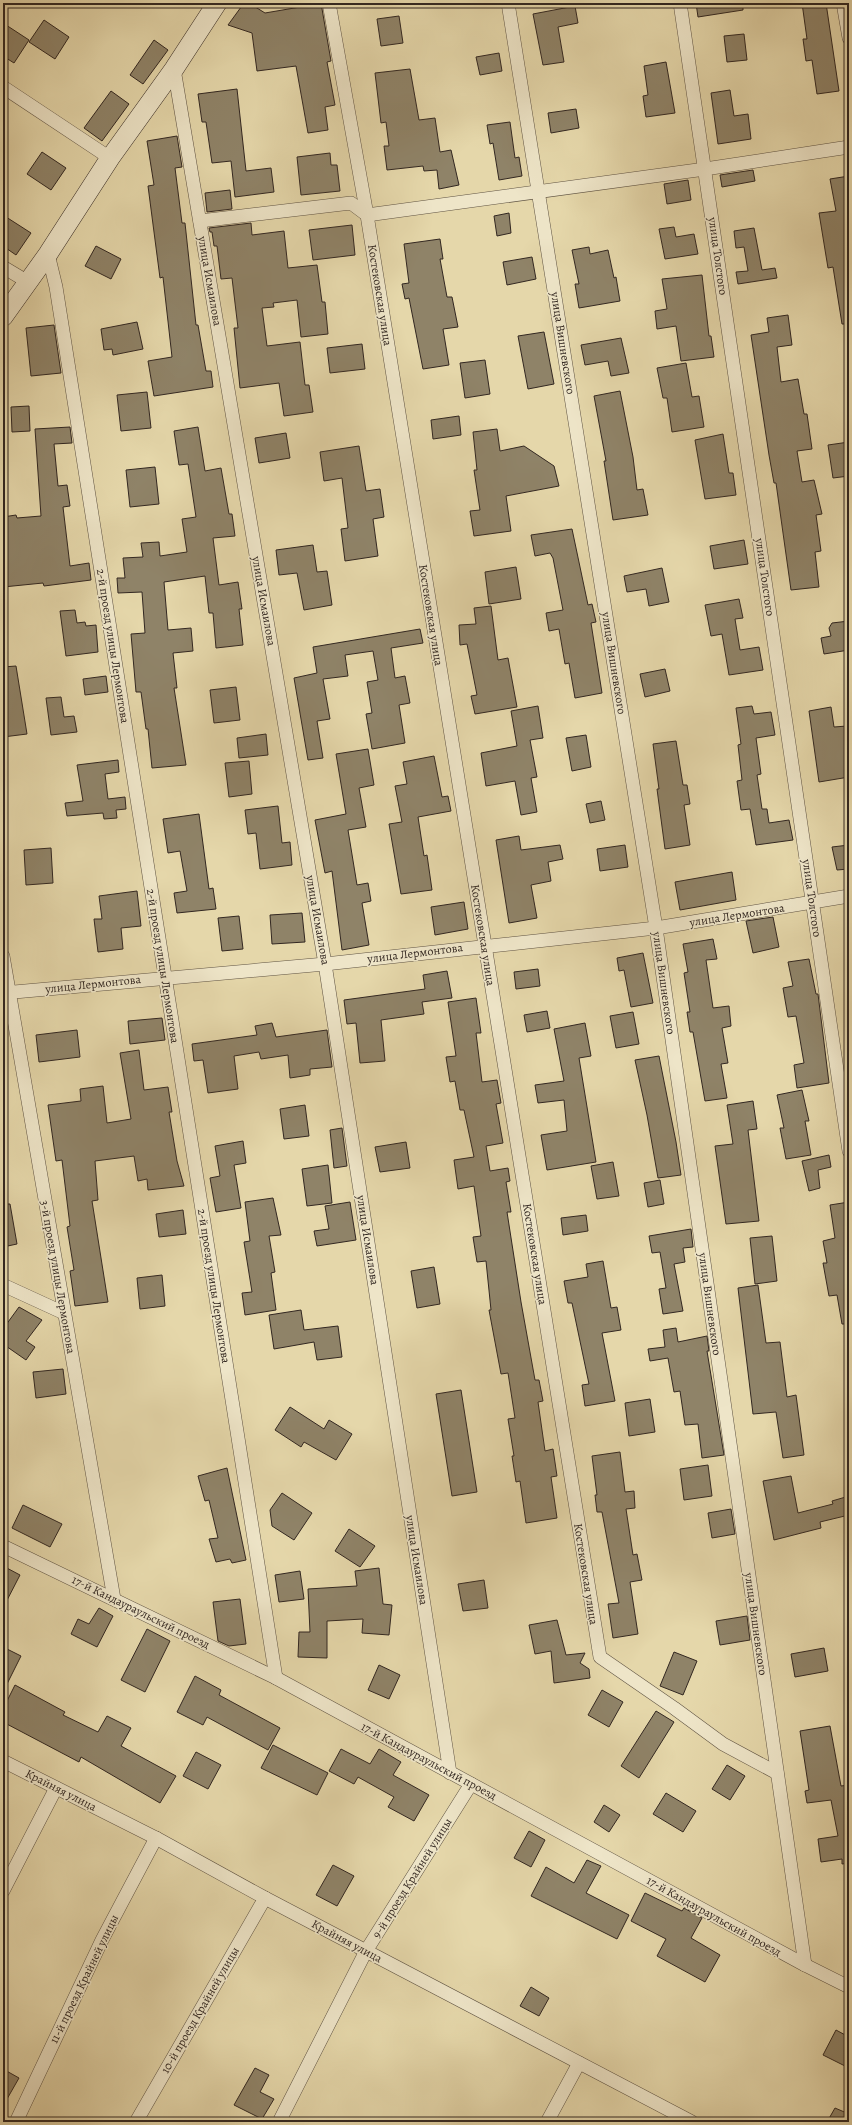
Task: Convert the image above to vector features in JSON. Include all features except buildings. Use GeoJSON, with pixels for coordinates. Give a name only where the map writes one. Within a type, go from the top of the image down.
{"type":"FeatureCollection","features":[{"type":"Feature","properties":{"kind":"street"},"geometry":{"type":"LineString","coordinates":[[3,317],[48,254],[110,158],[174,69],[218,3]]}},
{"type":"Feature","properties":{"kind":"street","name":"Костековская улица"},"geometry":{"type":"LineString","coordinates":[[329,3],[367,215],[600,1657],[674,1708],[722,1744],[777,1774]]}},
{"type":"Feature","properties":{"kind":"street","name":"улица Вишневского"},"geometry":{"type":"LineString","coordinates":[[508,3],[656,928],[805,1965]]}},
{"type":"Feature","properties":{"kind":"street","name":"улица Толстого"},"geometry":{"type":"LineString","coordinates":[[680,3],[849,1151]]}},
{"type":"Feature","properties":{"kind":"street"},"geometry":{"type":"LineString","coordinates":[[843,3],[849,38]]}},
{"type":"Feature","properties":{"kind":"street","name":"улица Исмаилова"},"geometry":{"type":"LineString","coordinates":[[174,69],[325,964],[450,1773]]}},
{"type":"Feature","properties":{"kind":"street"},"geometry":{"type":"LineString","coordinates":[[3,87],[110,158]]}},
{"type":"Feature","properties":{"kind":"street"},"geometry":{"type":"LineString","coordinates":[[200,221],[351,203],[367,215],[705,169],[849,147]]}},
{"type":"Feature","properties":{"kind":"street","name":"2-й проезд улицы Лермонтова"},"geometry":{"type":"LineString","coordinates":[[48,254],[56,287],[276,1678]]}},
{"type":"Feature","properties":{"kind":"street"},"geometry":{"type":"LineString","coordinates":[[3,267],[28,282]]}},
{"type":"Feature","properties":{"kind":"street","name":"улица Лермонтова"},"geometry":{"type":"LineString","coordinates":[[6,992],[325,964],[485,945],[656,928],[849,896]]}},
{"type":"Feature","properties":{"kind":"street","name":"3-й проезд улицы Лермонтова"},"geometry":{"type":"LineString","coordinates":[[3,956],[6,992],[114,1599]]}},
{"type":"Feature","properties":{"kind":"street"},"geometry":{"type":"LineString","coordinates":[[3,1285],[64,1313]]}},
{"type":"Feature","properties":{"kind":"street","name":"17-й Кандаураульский проезд"},"geometry":{"type":"LineString","coordinates":[[3,1546],[276,1678],[805,1965],[849,1987]]}},
{"type":"Feature","properties":{"kind":"street","name":"Крайняя улица"},"geometry":{"type":"LineString","coordinates":[[3,1761],[156,1838],[265,1898],[692,2122]]}},
{"type":"Feature","properties":{"kind":"street","name":"9-й проезд Крайней улицы"},"geometry":{"type":"LineString","coordinates":[[279,2122],[366,1951],[471,1784]]}},
{"type":"Feature","properties":{"kind":"street"},"geometry":{"type":"LineString","coordinates":[[3,1890],[56,1788]]}},
{"type":"Feature","properties":{"kind":"street","name":"11-й проезд Крайней улицы"},"geometry":{"type":"LineString","coordinates":[[16,2122],[102,1940],[156,1838]]}},
{"type":"Feature","properties":{"kind":"street","name":"10-й проезд Крайней улицы"},"geometry":{"type":"LineString","coordinates":[[136,2122],[265,1898]]}},
{"type":"Feature","properties":{"kind":"street"},"geometry":{"type":"LineString","coordinates":[[547,2122],[579,2063]]}}]}
